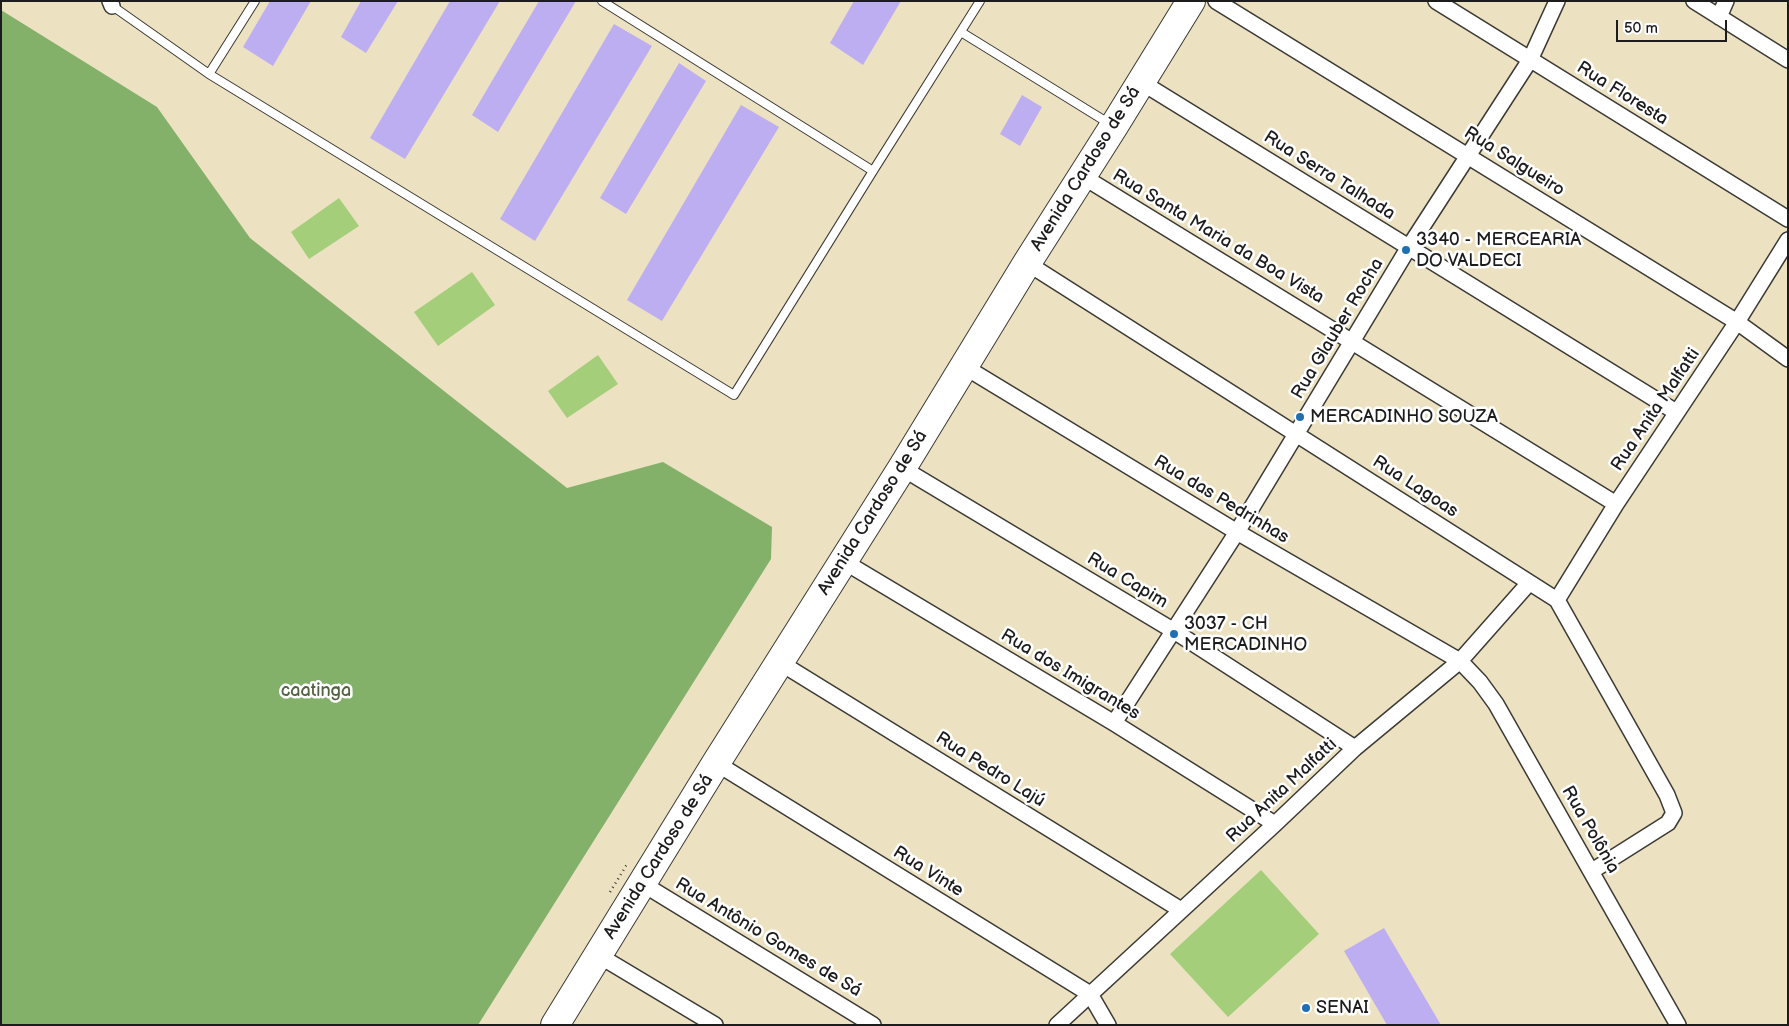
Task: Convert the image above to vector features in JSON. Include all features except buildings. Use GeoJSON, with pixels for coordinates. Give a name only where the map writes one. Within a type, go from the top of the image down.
{"type":"FeatureCollection","features":[{"type":"Feature","properties":{"kind":"highway","name":"Avenida Cardoso de Sá"},"geometry":{"type":"LineString","coordinates":[[555,1025],[1191,1]]}},
{"type":"Feature","properties":{"kind":"street","name":"Rua Salgueiro"},"geometry":{"type":"LineString","coordinates":[[1216,1],[1737,322],[1788,359]]}},
{"type":"Feature","properties":{"kind":"street","name":"Rua Floresta"},"geometry":{"type":"LineString","coordinates":[[1436,1],[1788,219]]}},
{"type":"Feature","properties":{"kind":"street","name":"Rua Glauber Rocha"},"geometry":{"type":"LineString","coordinates":[[1114,723],[1237,532],[1409,248],[1530,60],[1557,1]]}},
{"type":"Feature","properties":{"kind":"street"},"geometry":{"type":"LineString","coordinates":[[1694,1],[1788,60]]}},
{"type":"Feature","properties":{"kind":"street"},"geometry":{"type":"LineString","coordinates":[[1719,17],[1726,1]]}},
{"type":"Feature","properties":{"kind":"street","name":"Rua Serra Talhada"},"geometry":{"type":"LineString","coordinates":[[1141,82],[1676,412]]}},
{"type":"Feature","properties":{"kind":"street","name":"Rua Santa Maria da Boa Vista"},"geometry":{"type":"LineString","coordinates":[[1082,176],[1354,341],[1616,504]]}},
{"type":"Feature","properties":{"kind":"street","name":"Rua Anita Malfatti"},"geometry":{"type":"LineString","coordinates":[[1557,600],[1616,504],[1737,322],[1788,240]]}},
{"type":"Feature","properties":{"kind":"street","name":"Rua Lagoas"},"geometry":{"type":"LineString","coordinates":[[1027,263],[1557,600],[1672,805],[1674,813],[1668,823],[1592,871]]}},
{"type":"Feature","properties":{"kind":"street","name":"Rua das Pedrinhas"},"geometry":{"type":"LineString","coordinates":[[964,366],[1237,532],[1460,661]]}},
{"type":"Feature","properties":{"kind":"street","name":"Rua Capim"},"geometry":{"type":"LineString","coordinates":[[902,468],[1174,631],[1355,748]]}},
{"type":"Feature","properties":{"kind":"street","name":"Rua dos Imigrantes"},"geometry":{"type":"LineString","coordinates":[[843,561],[1114,723],[1275,824]]}},
{"type":"Feature","properties":{"kind":"street","name":"Rua Anita Malfatti"},"geometry":{"type":"LineString","coordinates":[[1057,1025],[1355,748],[1460,661],[1529,583]]}},
{"type":"Feature","properties":{"kind":"street","name":"Rua Polônia"},"geometry":{"type":"LineString","coordinates":[[1460,661],[1480,682],[1496,704],[1678,1025]]}},
{"type":"Feature","properties":{"kind":"street","name":"Rua Pedro Lajú"},"geometry":{"type":"LineString","coordinates":[[779,662],[1181,910]]}},
{"type":"Feature","properties":{"kind":"street","name":"Rua Vinte"},"geometry":{"type":"LineString","coordinates":[[716,763],[1090,994],[1108,1025]]}},
{"type":"Feature","properties":{"kind":"street","name":"Rua Antônio Gomes de Sá"},"geometry":{"type":"LineString","coordinates":[[642,884],[868,1023]]}},
{"type":"Feature","properties":{"kind":"street"},"geometry":{"type":"LineString","coordinates":[[598,955],[715,1025]]}},
{"type":"Feature","properties":{"kind":"lane"},"geometry":{"type":"LineString","coordinates":[[209,74],[254,1]]}},
{"type":"Feature","properties":{"kind":"lane"},"geometry":{"type":"LineString","coordinates":[[602,1],[873,171]]}},
{"type":"Feature","properties":{"kind":"lane"},"geometry":{"type":"LineString","coordinates":[[109,3],[209,74],[734,395],[980,1]]}},
{"type":"Feature","properties":{"kind":"lane"},"geometry":{"type":"LineString","coordinates":[[961,32],[1114,126]]}},
{"type":"Feature","properties":{"kind":"green space","name":"caatinga"},"geometry":{"type":"Polygon","coordinates":[[[1,10],[157,107],[250,238],[567,488],[663,462],[772,527],[771,559],[478,1025],[1,1025],[1,10]]]}},
{"type":"Feature","properties":{"kind":"green space"},"geometry":{"type":"Polygon","coordinates":[[[339,198],[359,226],[309,259],[291,232],[339,198]]]}},
{"type":"Feature","properties":{"kind":"green space"},"geometry":{"type":"Polygon","coordinates":[[[472,272],[495,305],[438,346],[414,312],[472,272]]]}},
{"type":"Feature","properties":{"kind":"green space"},"geometry":{"type":"Polygon","coordinates":[[[598,355],[618,384],[567,418],[548,391],[598,355]]]}},
{"type":"Feature","properties":{"kind":"green space"},"geometry":{"type":"Polygon","coordinates":[[[1261,870],[1319,934],[1228,1017],[1170,954],[1261,870]]]}},
{"type":"Feature","properties":{"kind":"place","name":"3340 - MERCEARIA DO VALDECI"},"geometry":{"type":"Point","coordinates":[1406,250]}},
{"type":"Feature","properties":{"kind":"place","name":"MERCADINHO SOUZA"},"geometry":{"type":"Point","coordinates":[1300,417]}},
{"type":"Feature","properties":{"kind":"place","name":"3037 - CH MERCADINHO"},"geometry":{"type":"Point","coordinates":[1174,634]}},
{"type":"Feature","properties":{"kind":"place","name":"SENAI"},"geometry":{"type":"Point","coordinates":[1306,1008]}}]}
